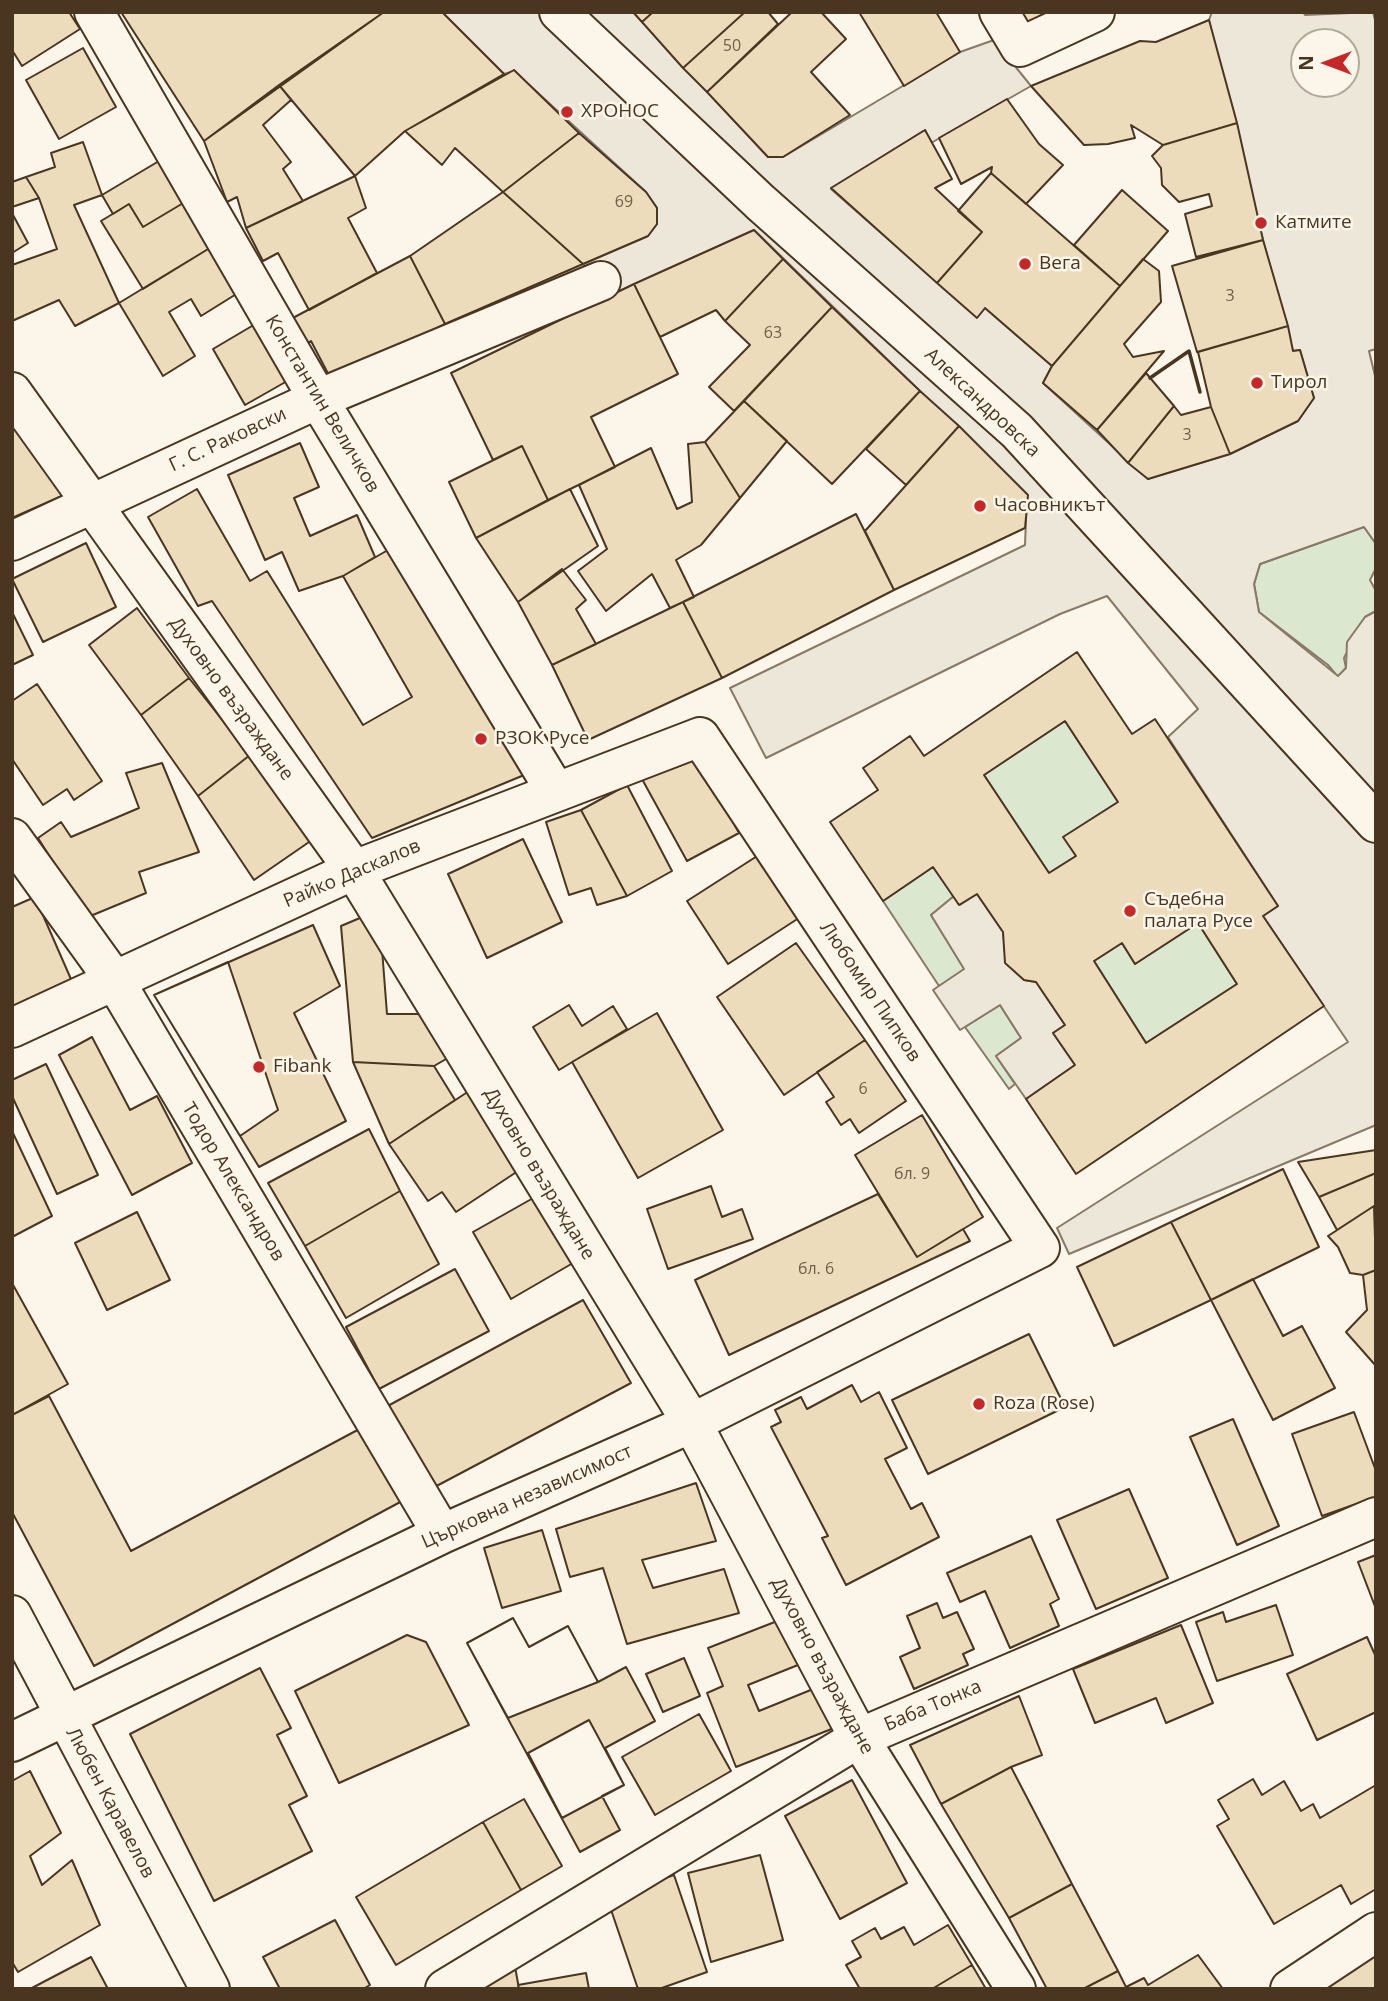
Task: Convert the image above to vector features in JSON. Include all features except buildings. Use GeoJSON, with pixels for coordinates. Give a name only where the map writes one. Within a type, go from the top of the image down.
{"type":"FeatureCollection","features":[{"type":"Feature","properties":{"kind":"street","name":"Константин Величков"},"geometry":{"type":"LineString","coordinates":[[93,12],[318,399],[556,792]]}},
{"type":"Feature","properties":{"kind":"street","name":"Александровска"},"geometry":{"type":"LineString","coordinates":[[559,12],[760,202],[1017,431],[1376,823]]}},
{"type":"Feature","properties":{"kind":"street"},"geometry":{"type":"LineString","coordinates":[[999,12],[1020,47],[1095,12]]}},
{"type":"Feature","properties":{"kind":"street","name":"Г. С. Раковски"},"geometry":{"type":"LineString","coordinates":[[12,541],[318,399],[601,281]]}},
{"type":"Feature","properties":{"kind":"street","name":"Духовно възраждане"},"geometry":{"type":"LineString","coordinates":[[12,392],[354,870],[692,1423],[859,1738],[1016,1989]]}},
{"type":"Feature","properties":{"kind":"street","name":"Райко Даскалов"},"geometry":{"type":"LineString","coordinates":[[12,1028],[354,870],[700,737]]}},
{"type":"Feature","properties":{"kind":"street","name":"Любомир Пипков"},"geometry":{"type":"LineString","coordinates":[[700,737],[1040,1248]]}},
{"type":"Feature","properties":{"kind":"street","name":"Тодор Александров"},"geometry":{"type":"LineString","coordinates":[[12,838],[114,981],[442,1534]]}},
{"type":"Feature","properties":{"kind":"street","name":"Църковна независимост"},"geometry":{"type":"LineString","coordinates":[[12,1742],[442,1534],[692,1423],[1040,1248]]}},
{"type":"Feature","properties":{"kind":"street","name":"Баба Тонка"},"geometry":{"type":"LineString","coordinates":[[445,1989],[859,1738],[1376,1517]]}},
{"type":"Feature","properties":{"kind":"street","name":"Любен Каравелов"},"geometry":{"type":"LineString","coordinates":[[12,1615],[63,1717],[210,1989]]}},
{"type":"Feature","properties":{"kind":"street"},"geometry":{"type":"LineString","coordinates":[[1290,1989],[1376,1932]]}},
{"type":"Feature","properties":{"kind":"green space"},"geometry":{"type":"Polygon","coordinates":[[[1364,527],[1376,544],[1376,568],[1370,580],[1376,591],[1376,611],[1365,617],[1344,658],[1346,668],[1338,677],[1328,665],[1259,612],[1254,584],[1260,564],[1364,527]]]}},
{"type":"Feature","properties":{"kind":"green space"},"geometry":{"type":"Polygon","coordinates":[[[1065,721],[1118,802],[1064,837],[1076,856],[1049,873],[984,775],[1065,721]]]}},
{"type":"Feature","properties":{"kind":"green space"},"geometry":{"type":"Polygon","coordinates":[[[933,867],[954,896],[931,915],[965,970],[939,986],[883,901],[933,867]]]}},
{"type":"Feature","properties":{"kind":"green space"},"geometry":{"type":"Polygon","coordinates":[[[1198,923],[1237,984],[1146,1043],[1094,961],[1122,943],[1135,964],[1198,923]]]}},
{"type":"Feature","properties":{"kind":"green space"},"geometry":{"type":"Polygon","coordinates":[[[1000,1005],[1021,1038],[996,1056],[1015,1084],[1009,1089],[965,1027],[1000,1005]]]}},
{"type":"Feature","properties":{"kind":"shaded area"},"geometry":{"type":"Polygon","coordinates":[[[442,12],[633,12],[768,157],[783,157],[960,52],[994,40],[1031,86],[931,143],[925,130],[831,189],[977,317],[985,308],[1052,366],[1043,383],[1148,479],[1230,454],[1298,421],[1314,398],[1300,350],[1293,351],[1263,240],[1209,20],[1212,12],[1303,12],[1305,15],[1373,12],[1376,24],[1376,349],[1369,351],[1376,380],[1376,544],[1364,527],[1260,564],[1254,584],[1259,612],[1338,676],[1346,668],[1347,642],[1365,617],[1376,611],[1376,1125],[1069,1254],[1057,1228],[1348,1042],[1263,916],[1278,906],[1168,737],[1198,709],[1107,596],[1060,614],[766,758],[730,688],[1025,545],[1027,495],[754,230],[613,294],[583,264],[648,236],[657,224],[657,208],[646,192],[514,71],[504,74],[442,12]]]}},
{"type":"Feature","properties":{"kind":"shaded area"},"geometry":{"type":"Polygon","coordinates":[[[977,894],[1003,932],[1006,963],[1024,980],[1036,982],[1065,1025],[1053,1033],[1075,1065],[1026,1099],[996,1056],[1021,1038],[1000,1005],[960,1030],[933,990],[964,969],[931,915],[954,896],[960,905],[977,894]]]}},
{"type":"Feature","properties":{"kind":"wall"},"geometry":{"type":"LineString","coordinates":[[1150,378],[1189,351],[1200,392]]}},
{"type":"Feature","properties":{"kind":"place","name":"XPOHOC"},"geometry":{"type":"Point","coordinates":[567,112]}},
{"type":"Feature","properties":{"kind":"place","name":"Катмите"},"geometry":{"type":"Point","coordinates":[1261,223]}},
{"type":"Feature","properties":{"kind":"place","name":"Вега"},"geometry":{"type":"Point","coordinates":[1025,264]}},
{"type":"Feature","properties":{"kind":"place","name":"Тирол"},"geometry":{"type":"Point","coordinates":[1257,383]}},
{"type":"Feature","properties":{"kind":"place","name":"Часовникът"},"geometry":{"type":"Point","coordinates":[980,506]}},
{"type":"Feature","properties":{"kind":"place","name":"РЗОК Русе"},"geometry":{"type":"Point","coordinates":[481,739]}},
{"type":"Feature","properties":{"kind":"place","name":"Съдебна палата Русе"},"geometry":{"type":"Point","coordinates":[1130,911]}},
{"type":"Feature","properties":{"kind":"place","name":"Fibank"},"geometry":{"type":"Point","coordinates":[259,1067]}},
{"type":"Feature","properties":{"kind":"place","name":"Roza (Rose)"},"geometry":{"type":"Point","coordinates":[979,1404]}}]}
